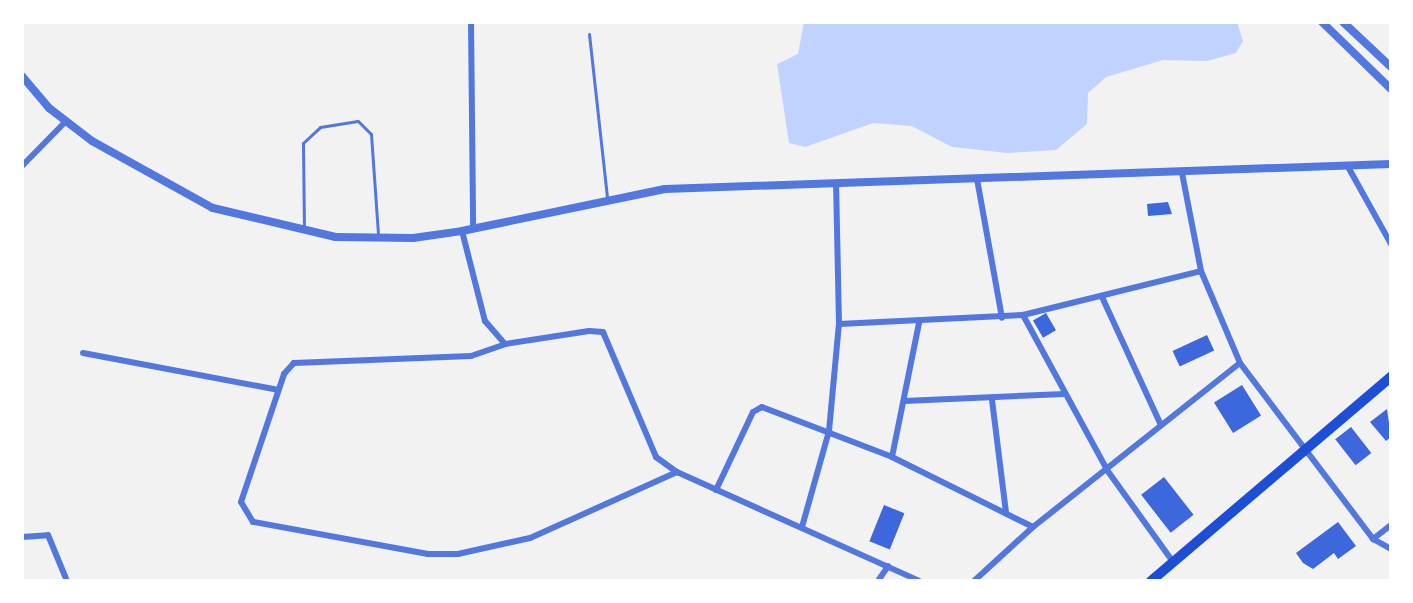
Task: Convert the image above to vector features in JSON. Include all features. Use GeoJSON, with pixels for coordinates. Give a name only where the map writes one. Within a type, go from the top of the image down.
{"type":"FeatureCollection","features":[{"type":"Feature","properties":{"kind":"main road"},"geometry":{"type":"LineString","coordinates":[[1151,581],[1391,377]]}},
{"type":"Feature","properties":{"kind":"street"},"geometry":{"type":"LineString","coordinates":[[471,22],[473,229]]}},
{"type":"Feature","properties":{"kind":"street"},"geometry":{"type":"LineString","coordinates":[[1322,22],[1391,89]]}},
{"type":"Feature","properties":{"kind":"street"},"geometry":{"type":"LineString","coordinates":[[1343,22],[1391,67]]}},
{"type":"Feature","properties":{"kind":"street"},"geometry":{"type":"LineString","coordinates":[[22,76],[66,121],[213,208],[304,232],[378,238],[462,231],[607,197],[665,189],[1391,164]]}},
{"type":"Feature","properties":{"kind":"street"},"geometry":{"type":"LineString","coordinates":[[22,166],[66,121]]}},
{"type":"Feature","properties":{"kind":"street"},"geometry":{"type":"LineString","coordinates":[[1347,165],[1391,244]]}},
{"type":"Feature","properties":{"kind":"street"},"geometry":{"type":"LineString","coordinates":[[1182,173],[1201,271],[1240,363],[1373,539],[1391,549]]}},
{"type":"Feature","properties":{"kind":"street"},"geometry":{"type":"LineString","coordinates":[[977,179],[1002,318]]}},
{"type":"Feature","properties":{"kind":"street"},"geometry":{"type":"LineString","coordinates":[[802,527],[829,431],[839,324],[836,184]]}},
{"type":"Feature","properties":{"kind":"street"},"geometry":{"type":"LineString","coordinates":[[462,231],[485,321],[505,344]]}},
{"type":"Feature","properties":{"kind":"street"},"geometry":{"type":"LineString","coordinates":[[839,324],[919,323],[1023,315],[1201,271]]}},
{"type":"Feature","properties":{"kind":"street"},"geometry":{"type":"LineString","coordinates":[[1102,297],[1161,425]]}},
{"type":"Feature","properties":{"kind":"street"},"geometry":{"type":"LineString","coordinates":[[1023,315],[1107,470],[1173,562]]}},
{"type":"Feature","properties":{"kind":"street"},"geometry":{"type":"LineString","coordinates":[[892,457],[919,323]]}},
{"type":"Feature","properties":{"kind":"street"},"geometry":{"type":"LineString","coordinates":[[677,472],[530,538],[458,554],[428,554],[253,522],[242,510],[242,494],[278,390],[286,369],[298,361],[471,356],[505,344],[603,332],[646,440],[656,457],[677,472],[919,581]]}},
{"type":"Feature","properties":{"kind":"street"},"geometry":{"type":"LineString","coordinates":[[83,353],[278,390]]}},
{"type":"Feature","properties":{"kind":"street"},"geometry":{"type":"LineString","coordinates":[[974,581],[1033,527],[1240,363]]}},
{"type":"Feature","properties":{"kind":"street"},"geometry":{"type":"LineString","coordinates":[[904,401],[992,400],[1065,394]]}},
{"type":"Feature","properties":{"kind":"street"},"geometry":{"type":"LineString","coordinates":[[992,400],[1006,512]]}},
{"type":"Feature","properties":{"kind":"street"},"geometry":{"type":"LineString","coordinates":[[716,490],[757,409],[829,431],[892,457],[1033,527]]}},
{"type":"Feature","properties":{"kind":"street"},"geometry":{"type":"LineString","coordinates":[[1373,539],[1391,525]]}},
{"type":"Feature","properties":{"kind":"street"},"geometry":{"type":"LineString","coordinates":[[22,537],[48,535],[67,581]]}},
{"type":"Feature","properties":{"kind":"street"},"geometry":{"type":"LineString","coordinates":[[878,581],[888,566]]}},
{"type":"Feature","properties":{"kind":"lane"},"geometry":{"type":"LineString","coordinates":[[589,34],[607,197]]}},
{"type":"Feature","properties":{"kind":"lane"},"geometry":{"type":"LineString","coordinates":[[304,232],[303,143],[320,127],[358,121],[371,134],[378,238]]}},
{"type":"Feature","properties":{"kind":"water"},"geometry":{"type":"Polygon","coordinates":[[[804,22],[1237,22],[1243,41],[1236,53],[1207,61],[1163,60],[1106,77],[1088,93],[1087,124],[1056,150],[1008,153],[952,147],[912,126],[873,123],[805,147],[789,143],[777,64],[798,54],[804,22]]]}},
{"type":"Feature","properties":{"kind":"building"},"geometry":{"type":"Polygon","coordinates":[[[1168,202],[1172,214],[1148,216],[1147,204],[1168,202]]]}},
{"type":"Feature","properties":{"kind":"building"},"geometry":{"type":"Polygon","coordinates":[[[1046,313],[1056,330],[1043,338],[1033,320],[1046,313]]]}},
{"type":"Feature","properties":{"kind":"building"},"geometry":{"type":"Polygon","coordinates":[[[1207,335],[1214,350],[1180,366],[1173,351],[1207,335]]]}},
{"type":"Feature","properties":{"kind":"building"},"geometry":{"type":"Polygon","coordinates":[[[1242,385],[1261,416],[1233,433],[1214,402],[1242,385]]]}},
{"type":"Feature","properties":{"kind":"building"},"geometry":{"type":"Polygon","coordinates":[[[1387,409],[1391,437],[1386,441],[1370,422],[1387,409]]]}},
{"type":"Feature","properties":{"kind":"building"},"geometry":{"type":"Polygon","coordinates":[[[1351,427],[1371,453],[1356,465],[1335,439],[1351,427]]]}},
{"type":"Feature","properties":{"kind":"building"},"geometry":{"type":"Polygon","coordinates":[[[1164,477],[1194,515],[1171,533],[1141,495],[1164,477]]]}},
{"type":"Feature","properties":{"kind":"building"},"geometry":{"type":"Polygon","coordinates":[[[884,505],[904,513],[890,549],[869,541],[884,505]]]}},
{"type":"Feature","properties":{"kind":"building"},"geometry":{"type":"Polygon","coordinates":[[[1338,522],[1356,546],[1338,559],[1334,553],[1313,569],[1303,563],[1296,553],[1338,522]]]}}]}
